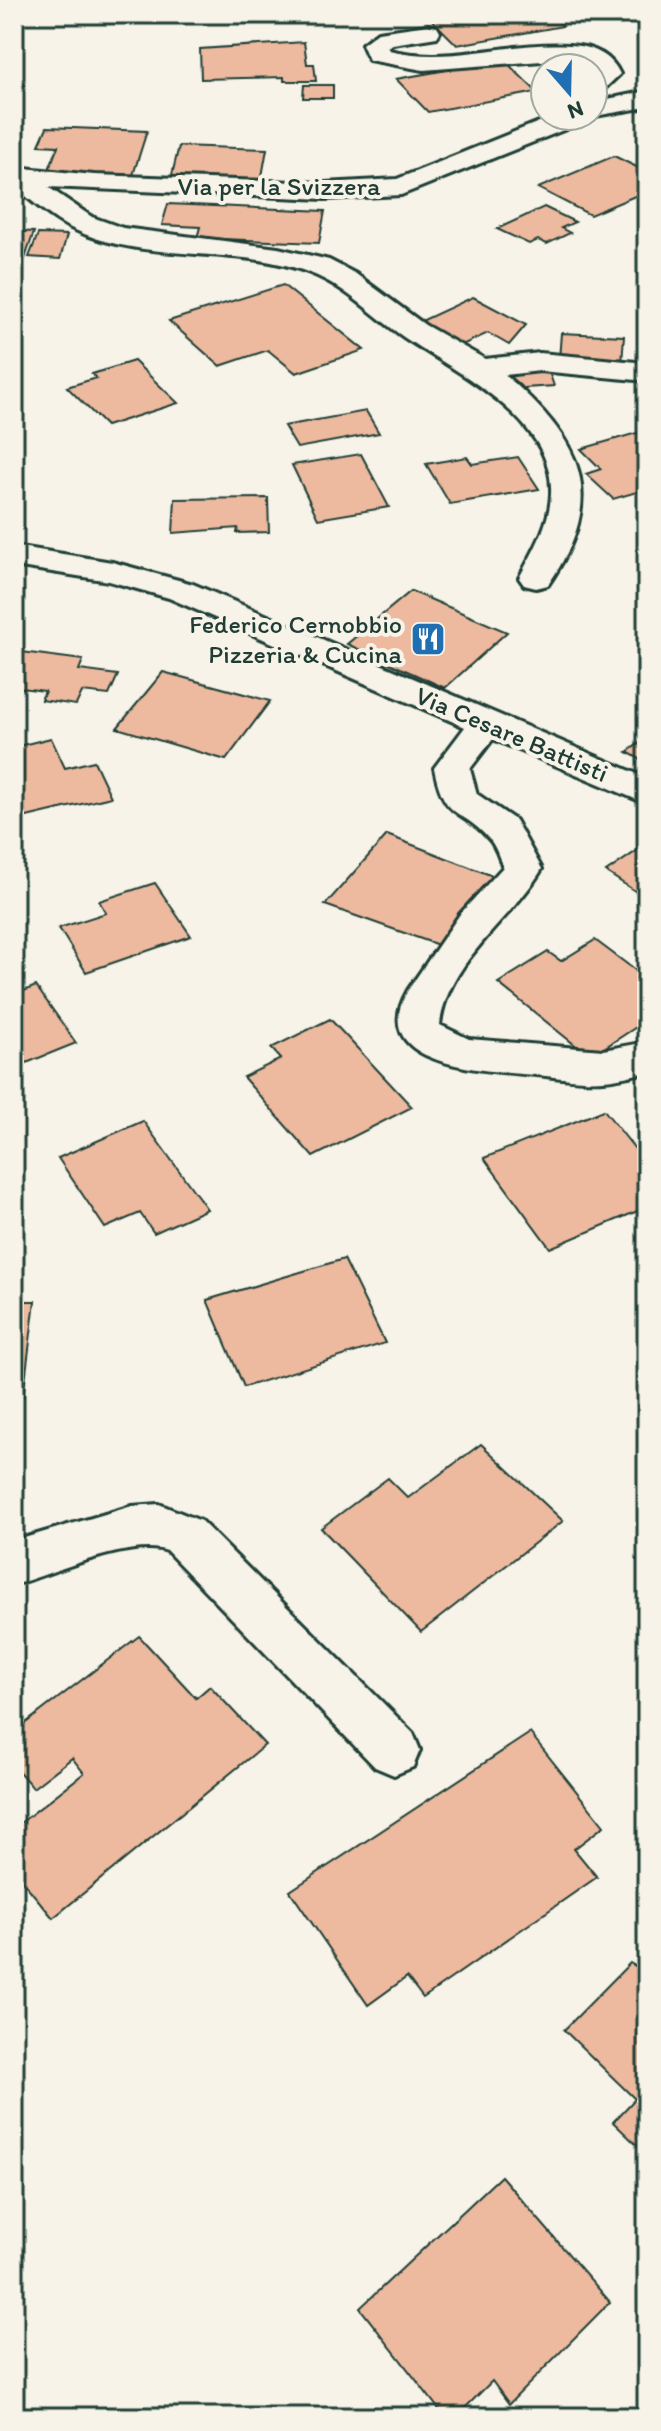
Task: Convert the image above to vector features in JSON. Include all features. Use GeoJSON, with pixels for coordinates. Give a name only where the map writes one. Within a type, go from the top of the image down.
{"type":"FeatureCollection","features":[{"type":"Feature","properties":{"kind":"street"},"geometry":{"type":"LineString","coordinates":[[428,32],[387,37],[374,44],[378,55],[397,62],[426,63],[529,55]]}},
{"type":"Feature","properties":{"kind":"street"},"geometry":{"type":"LineString","coordinates":[[609,107],[647,99]]}},
{"type":"Feature","properties":{"kind":"street"},"geometry":{"type":"LineString","coordinates":[[401,187],[400,175],[416,161],[529,113]]}},
{"type":"Feature","properties":{"kind":"street","name":"Via per la Svizzera"},"geometry":{"type":"LineString","coordinates":[[15,176],[94,183],[325,191],[401,187],[537,132]]}},
{"type":"Feature","properties":{"kind":"street"},"geometry":{"type":"LineString","coordinates":[[15,176],[68,217],[92,227],[161,244],[304,262],[335,273],[374,298],[406,325],[479,369],[548,437],[567,479],[564,518],[536,578]]}},
{"type":"Feature","properties":{"kind":"street"},"geometry":{"type":"LineString","coordinates":[[479,369],[540,362],[647,372]]}},
{"type":"Feature","properties":{"kind":"street","name":"Via Cesare Battisti"},"geometry":{"type":"LineString","coordinates":[[14,556],[112,572],[181,591],[647,792]]}},
{"type":"Feature","properties":{"kind":"street"},"geometry":{"type":"LineString","coordinates":[[487,723],[452,768],[455,787],[466,808],[500,827],[514,846],[523,869],[474,924],[422,1000],[419,1026],[426,1037],[463,1054],[603,1065],[647,1057]]}},
{"type":"Feature","properties":{"kind":"street"},"geometry":{"type":"LineString","coordinates":[[14,1563],[132,1527],[159,1525],[184,1536],[394,1750]]}},
{"type":"Feature","properties":{"kind":"building"},"geometry":{"type":"Polygon","coordinates":[[[426,14],[549,14],[563,26],[457,45],[426,14]]]}},
{"type":"Feature","properties":{"kind":"building"},"geometry":{"type":"Polygon","coordinates":[[[304,42],[307,64],[314,64],[316,81],[284,81],[284,77],[201,79],[200,49],[304,42]]]}},
{"type":"Feature","properties":{"kind":"building"},"geometry":{"type":"Polygon","coordinates":[[[504,60],[529,84],[529,93],[428,112],[396,79],[504,60]]]}},
{"type":"Feature","properties":{"kind":"building"},"geometry":{"type":"Polygon","coordinates":[[[304,85],[333,85],[333,98],[303,98],[304,85]]]}},
{"type":"Feature","properties":{"kind":"building"},"geometry":{"type":"Polygon","coordinates":[[[47,127],[147,131],[133,175],[48,172],[58,146],[39,145],[47,127]]]}},
{"type":"Feature","properties":{"kind":"building"},"geometry":{"type":"Polygon","coordinates":[[[179,146],[267,149],[261,182],[171,179],[179,146]]]}},
{"type":"Feature","properties":{"kind":"building"},"geometry":{"type":"Polygon","coordinates":[[[614,156],[647,172],[647,191],[590,215],[538,188],[614,156]]]}},
{"type":"Feature","properties":{"kind":"building"},"geometry":{"type":"Polygon","coordinates":[[[168,204],[325,211],[319,243],[197,238],[200,227],[162,225],[168,204]]]}},
{"type":"Feature","properties":{"kind":"building"},"geometry":{"type":"Polygon","coordinates":[[[544,207],[575,222],[561,228],[570,233],[547,244],[538,240],[529,244],[497,229],[544,207]]]}},
{"type":"Feature","properties":{"kind":"building"},"geometry":{"type":"Polygon","coordinates":[[[14,231],[34,232],[24,261],[14,261],[14,231]]]}},
{"type":"Feature","properties":{"kind":"building"},"geometry":{"type":"Polygon","coordinates":[[[38,234],[67,235],[60,259],[29,257],[38,234]]]}},
{"type":"Feature","properties":{"kind":"building"},"geometry":{"type":"Polygon","coordinates":[[[283,285],[364,350],[296,373],[268,350],[220,366],[169,321],[283,285]]]}},
{"type":"Feature","properties":{"kind":"building"},"geometry":{"type":"Polygon","coordinates":[[[473,297],[526,325],[509,345],[488,333],[460,346],[417,323],[473,297]]]}},
{"type":"Feature","properties":{"kind":"building"},"geometry":{"type":"Polygon","coordinates":[[[561,333],[624,336],[622,363],[559,360],[561,333]]]}},
{"type":"Feature","properties":{"kind":"building"},"geometry":{"type":"Polygon","coordinates":[[[134,361],[178,403],[106,426],[67,387],[96,378],[92,374],[134,361]]]}},
{"type":"Feature","properties":{"kind":"building"},"geometry":{"type":"Polygon","coordinates":[[[549,372],[554,386],[509,389],[505,375],[549,372]]]}},
{"type":"Feature","properties":{"kind":"building"},"geometry":{"type":"Polygon","coordinates":[[[366,411],[379,433],[297,448],[284,426],[366,411]]]}},
{"type":"Feature","properties":{"kind":"building"},"geometry":{"type":"Polygon","coordinates":[[[647,430],[647,489],[613,499],[586,474],[601,469],[581,449],[647,430]]]}},
{"type":"Feature","properties":{"kind":"building"},"geometry":{"type":"Polygon","coordinates":[[[361,454],[389,507],[318,519],[292,465],[361,454]]]}},
{"type":"Feature","properties":{"kind":"building"},"geometry":{"type":"Polygon","coordinates":[[[467,457],[472,464],[518,457],[539,489],[450,504],[426,464],[467,457]]]}},
{"type":"Feature","properties":{"kind":"building"},"geometry":{"type":"Polygon","coordinates":[[[268,498],[269,532],[237,533],[238,528],[173,533],[175,499],[268,498]]]}},
{"type":"Feature","properties":{"kind":"building"},"geometry":{"type":"Polygon","coordinates":[[[411,591],[507,632],[445,688],[347,644],[411,591]]]}},
{"type":"Feature","properties":{"kind":"building"},"geometry":{"type":"Polygon","coordinates":[[[14,651],[83,660],[79,670],[118,675],[109,695],[82,692],[76,705],[41,700],[45,691],[14,687],[14,651]]]}},
{"type":"Feature","properties":{"kind":"building"},"geometry":{"type":"Polygon","coordinates":[[[163,672],[270,701],[226,760],[117,728],[163,672]]]}},
{"type":"Feature","properties":{"kind":"building"},"geometry":{"type":"Polygon","coordinates":[[[51,738],[65,768],[94,761],[111,797],[14,820],[14,747],[51,738]]]}},
{"type":"Feature","properties":{"kind":"building"},"geometry":{"type":"Polygon","coordinates":[[[647,738],[647,763],[627,752],[647,738]]]}},
{"type":"Feature","properties":{"kind":"building"},"geometry":{"type":"Polygon","coordinates":[[[387,835],[498,878],[444,947],[325,905],[387,835]]]}},
{"type":"Feature","properties":{"kind":"building"},"geometry":{"type":"Polygon","coordinates":[[[647,844],[647,899],[606,872],[647,844]]]}},
{"type":"Feature","properties":{"kind":"building"},"geometry":{"type":"Polygon","coordinates":[[[155,883],[191,936],[86,972],[59,928],[106,913],[99,901],[155,883]]]}},
{"type":"Feature","properties":{"kind":"building"},"geometry":{"type":"Polygon","coordinates":[[[595,940],[647,979],[647,1020],[590,1057],[498,983],[548,952],[561,961],[595,940]]]}},
{"type":"Feature","properties":{"kind":"building"},"geometry":{"type":"Polygon","coordinates":[[[36,986],[76,1043],[14,1068],[14,995],[36,986]]]}},
{"type":"Feature","properties":{"kind":"building"},"geometry":{"type":"Polygon","coordinates":[[[330,1019],[412,1107],[313,1157],[243,1077],[281,1059],[271,1048],[330,1019]]]}},
{"type":"Feature","properties":{"kind":"building"},"geometry":{"type":"Polygon","coordinates":[[[604,1110],[647,1164],[647,1207],[550,1248],[484,1158],[604,1110]]]}},
{"type":"Feature","properties":{"kind":"building"},"geometry":{"type":"Polygon","coordinates":[[[143,1121],[207,1209],[154,1233],[140,1213],[105,1228],[58,1158],[143,1121]]]}},
{"type":"Feature","properties":{"kind":"building"},"geometry":{"type":"Polygon","coordinates":[[[344,1259],[385,1343],[244,1387],[207,1300],[344,1259]]]}},
{"type":"Feature","properties":{"kind":"building"},"geometry":{"type":"Polygon","coordinates":[[[14,1301],[35,1301],[23,1397],[14,1397],[14,1301]]]}},
{"type":"Feature","properties":{"kind":"building"},"geometry":{"type":"Polygon","coordinates":[[[481,1444],[563,1521],[421,1632],[321,1528],[388,1478],[408,1498],[481,1444]]]}},
{"type":"Feature","properties":{"kind":"building"},"geometry":{"type":"Polygon","coordinates":[[[139,1636],[196,1698],[210,1686],[265,1745],[53,1918],[14,1871],[14,1828],[84,1773],[72,1758],[33,1788],[14,1766],[14,1732],[139,1636]]]}},
{"type":"Feature","properties":{"kind":"building"},"geometry":{"type":"Polygon","coordinates":[[[530,1733],[604,1826],[574,1849],[597,1877],[423,1998],[407,1977],[368,2005],[290,1891],[530,1733]]]}},
{"type":"Feature","properties":{"kind":"building"},"geometry":{"type":"Polygon","coordinates":[[[630,1963],[647,1973],[647,2155],[613,2122],[635,2099],[564,2030],[630,1963]]]}},
{"type":"Feature","properties":{"kind":"building"},"geometry":{"type":"Polygon","coordinates":[[[501,2176],[610,2302],[509,2404],[492,2381],[456,2417],[445,2417],[360,2308],[501,2176]]]}},
{"type":"Feature","properties":{"kind":"place","name":"Federico Cernobbio Pizzeria & Cucina"},"geometry":{"type":"Point","coordinates":[428,639]}}]}
